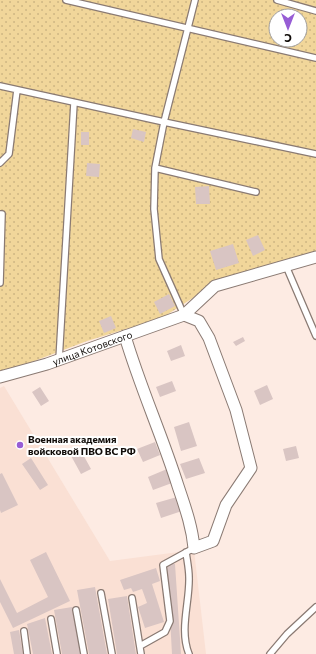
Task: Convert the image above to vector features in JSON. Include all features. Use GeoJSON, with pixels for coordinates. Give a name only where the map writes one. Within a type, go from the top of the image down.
{"type":"FeatureCollection","features":[{"type":"Feature","properties":{"kind":"street"},"geometry":{"type":"LineString","coordinates":[[125,336],[136,372],[168,454],[192,531],[190,550],[213,541],[226,505],[251,468],[236,410],[209,338],[199,322],[184,315],[215,286],[316,257]]}},
{"type":"Feature","properties":{"kind":"street","name":"улица Котовского"},"geometry":{"type":"LineString","coordinates":[[0,377],[59,360],[184,315]]}},
{"type":"Feature","properties":{"kind":"lane"},"geometry":{"type":"LineString","coordinates":[[66,0],[316,58]]}},
{"type":"Feature","properties":{"kind":"lane"},"geometry":{"type":"LineString","coordinates":[[184,315],[159,259],[154,209],[155,168],[164,122],[195,0]]}},
{"type":"Feature","properties":{"kind":"lane"},"geometry":{"type":"LineString","coordinates":[[277,0],[316,11]]}},
{"type":"Feature","properties":{"kind":"lane"},"geometry":{"type":"LineString","coordinates":[[0,86],[316,154]]}},
{"type":"Feature","properties":{"kind":"lane"},"geometry":{"type":"LineString","coordinates":[[0,163],[9,154],[18,90]]}},
{"type":"Feature","properties":{"kind":"lane"},"geometry":{"type":"LineString","coordinates":[[59,360],[74,103]]}},
{"type":"Feature","properties":{"kind":"lane"},"geometry":{"type":"LineString","coordinates":[[155,168],[256,192]]}},
{"type":"Feature","properties":{"kind":"lane"},"geometry":{"type":"LineString","coordinates":[[0,214],[2,214],[0,283]]}},
{"type":"Feature","properties":{"kind":"lane"},"geometry":{"type":"LineString","coordinates":[[286,266],[316,336]]}},
{"type":"Feature","properties":{"kind":"lane"},"geometry":{"type":"LineString","coordinates":[[140,646],[165,632],[170,621],[163,565],[190,550]]}},
{"type":"Feature","properties":{"kind":"lane"},"geometry":{"type":"LineString","coordinates":[[189,654],[186,647],[185,613],[189,578],[190,550]]}},
{"type":"Feature","properties":{"kind":"lane"},"geometry":{"type":"LineString","coordinates":[[101,593],[112,654]]}},
{"type":"Feature","properties":{"kind":"lane"},"geometry":{"type":"LineString","coordinates":[[132,598],[141,654]]}},
{"type":"Feature","properties":{"kind":"lane"},"geometry":{"type":"LineString","coordinates":[[270,654],[287,634],[316,607]]}},
{"type":"Feature","properties":{"kind":"lane"},"geometry":{"type":"LineString","coordinates":[[76,610],[84,654]]}},
{"type":"Feature","properties":{"kind":"lane"},"geometry":{"type":"LineString","coordinates":[[51,619],[57,654]]}},
{"type":"Feature","properties":{"kind":"lane"},"geometry":{"type":"LineString","coordinates":[[24,630],[27,654]]}},
{"type":"Feature","properties":{"kind":"shaded area"},"geometry":{"type":"Polygon","coordinates":[[[0,0],[316,0],[316,252],[205,290],[162,318],[87,341],[29,363],[0,371],[0,0]]]}},
{"type":"Feature","properties":{"kind":"shaded area"},"geometry":{"type":"Polygon","coordinates":[[[4,386],[110,561],[194,550],[206,654],[0,654],[0,388],[4,386]]]}},
{"type":"Feature","properties":{"kind":"building"},"geometry":{"type":"Polygon","coordinates":[[[133,129],[146,132],[144,142],[131,138],[133,129]]]}},
{"type":"Feature","properties":{"kind":"building"},"geometry":{"type":"Polygon","coordinates":[[[81,132],[89,132],[89,145],[81,145],[81,132]]]}},
{"type":"Feature","properties":{"kind":"building"},"geometry":{"type":"Polygon","coordinates":[[[87,163],[100,164],[99,177],[86,176],[87,163]]]}},
{"type":"Feature","properties":{"kind":"building"},"geometry":{"type":"Polygon","coordinates":[[[209,186],[210,204],[196,204],[195,187],[209,186]]]}},
{"type":"Feature","properties":{"kind":"building"},"geometry":{"type":"Polygon","coordinates":[[[258,235],[265,250],[253,256],[246,240],[258,235]]]}},
{"type":"Feature","properties":{"kind":"building"},"geometry":{"type":"Polygon","coordinates":[[[233,244],[239,263],[216,270],[210,251],[233,244]]]}},
{"type":"Feature","properties":{"kind":"building"},"geometry":{"type":"Polygon","coordinates":[[[169,294],[175,306],[160,314],[154,302],[169,294]]]}},
{"type":"Feature","properties":{"kind":"building"},"geometry":{"type":"Polygon","coordinates":[[[111,316],[116,328],[104,333],[99,321],[111,316]]]}},
{"type":"Feature","properties":{"kind":"building"},"geometry":{"type":"Polygon","coordinates":[[[243,337],[245,341],[236,346],[233,342],[243,337]]]}},
{"type":"Feature","properties":{"kind":"building"},"geometry":{"type":"Polygon","coordinates":[[[181,345],[185,356],[171,361],[167,351],[181,345]]]}},
{"type":"Feature","properties":{"kind":"building"},"geometry":{"type":"Polygon","coordinates":[[[172,381],[176,391],[160,397],[156,387],[172,381]]]}},
{"type":"Feature","properties":{"kind":"building"},"geometry":{"type":"Polygon","coordinates":[[[267,385],[273,399],[260,405],[254,391],[267,385]]]}},
{"type":"Feature","properties":{"kind":"building"},"geometry":{"type":"Polygon","coordinates":[[[40,387],[49,401],[41,406],[32,392],[40,387]]]}},
{"type":"Feature","properties":{"kind":"building"},"geometry":{"type":"Polygon","coordinates":[[[189,422],[197,446],[181,451],[174,427],[189,422]]]}},
{"type":"Feature","properties":{"kind":"building"},"geometry":{"type":"Polygon","coordinates":[[[155,442],[160,455],[143,462],[137,449],[155,442]]]}},
{"type":"Feature","properties":{"kind":"building"},"geometry":{"type":"Polygon","coordinates":[[[296,446],[299,458],[286,461],[283,449],[296,446]]]}},
{"type":"Feature","properties":{"kind":"building"},"geometry":{"type":"Polygon","coordinates":[[[80,449],[91,469],[81,474],[70,454],[80,449]]]}},
{"type":"Feature","properties":{"kind":"building"},"geometry":{"type":"Polygon","coordinates":[[[31,458],[48,485],[40,490],[22,464],[31,458]]]}},
{"type":"Feature","properties":{"kind":"building"},"geometry":{"type":"Polygon","coordinates":[[[199,458],[205,473],[186,479],[180,464],[199,458]]]}},
{"type":"Feature","properties":{"kind":"building"},"geometry":{"type":"Polygon","coordinates":[[[167,469],[172,483],[153,490],[148,477],[167,469]]]}},
{"type":"Feature","properties":{"kind":"building"},"geometry":{"type":"Polygon","coordinates":[[[2,473],[18,505],[1,513],[0,474],[2,473]]]}},
{"type":"Feature","properties":{"kind":"building"},"geometry":{"type":"Polygon","coordinates":[[[177,497],[182,511],[161,518],[156,503],[177,497]]]}},
{"type":"Feature","properties":{"kind":"building"},"geometry":{"type":"Polygon","coordinates":[[[46,552],[70,601],[13,628],[0,602],[0,579],[17,613],[48,597],[30,560],[46,552]]]}},
{"type":"Feature","properties":{"kind":"building"},"geometry":{"type":"Polygon","coordinates":[[[167,564],[175,564],[181,654],[172,654],[167,564]]]}},
{"type":"Feature","properties":{"kind":"building"},"geometry":{"type":"Polygon","coordinates":[[[156,568],[160,581],[152,584],[164,622],[145,628],[138,607],[147,603],[142,589],[133,592],[131,588],[124,590],[120,580],[156,568]]]}},
{"type":"Feature","properties":{"kind":"building"},"geometry":{"type":"Polygon","coordinates":[[[95,587],[107,654],[89,654],[77,590],[95,587]]]}},
{"type":"Feature","properties":{"kind":"building"},"geometry":{"type":"Polygon","coordinates":[[[127,596],[136,654],[117,654],[108,599],[127,596]]]}},
{"type":"Feature","properties":{"kind":"building"},"geometry":{"type":"Polygon","coordinates":[[[72,607],[81,654],[62,654],[54,610],[72,607]]]}},
{"type":"Feature","properties":{"kind":"building"},"geometry":{"type":"Polygon","coordinates":[[[45,618],[52,654],[33,654],[27,624],[45,618]]]}},
{"type":"Feature","properties":{"kind":"building"},"geometry":{"type":"Polygon","coordinates":[[[19,630],[23,654],[14,654],[10,632],[19,630]]]}},
{"type":"Feature","properties":{"kind":"place","name":"Военная академия войсковой ПВО ВС РФ"},"geometry":{"type":"Point","coordinates":[20,445]}}]}
